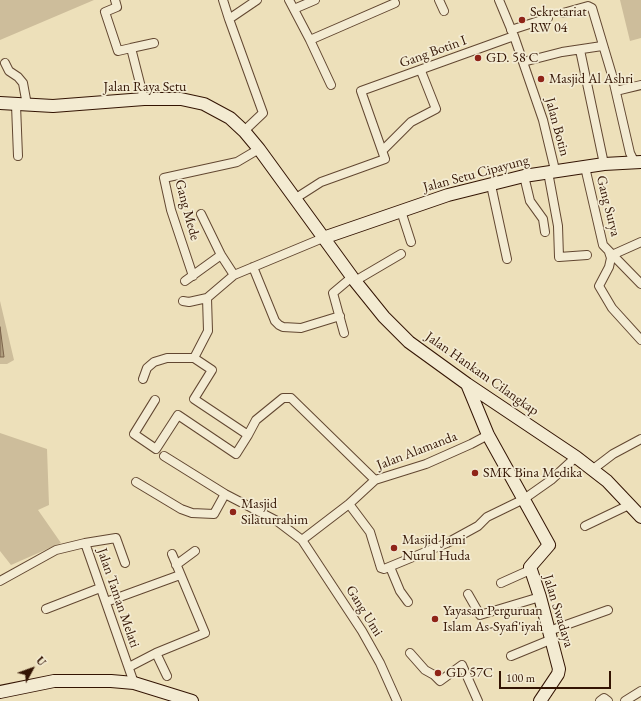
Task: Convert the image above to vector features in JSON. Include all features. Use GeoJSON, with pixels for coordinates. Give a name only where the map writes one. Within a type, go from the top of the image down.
{"type":"FeatureCollection","features":[{"type":"Feature","properties":{"kind":"street"},"geometry":{"type":"LineString","coordinates":[[115,0],[117,7],[105,12],[118,51],[154,43]]}},
{"type":"Feature","properties":{"kind":"street"},"geometry":{"type":"LineString","coordinates":[[222,0],[263,114],[244,131]]}},
{"type":"Feature","properties":{"kind":"street"},"geometry":{"type":"LineString","coordinates":[[229,19],[257,0]]}},
{"type":"Feature","properties":{"kind":"street"},"geometry":{"type":"LineString","coordinates":[[289,0],[331,84]]}},
{"type":"Feature","properties":{"kind":"street"},"geometry":{"type":"LineString","coordinates":[[294,9],[315,0]]}},
{"type":"Feature","properties":{"kind":"street"},"geometry":{"type":"LineString","coordinates":[[439,0],[444,11]]}},
{"type":"Feature","properties":{"kind":"street","name":"Jalan Botin"},"geometry":{"type":"LineString","coordinates":[[499,0],[513,33],[543,120],[558,226],[559,257],[587,255]]}},
{"type":"Feature","properties":{"kind":"street"},"geometry":{"type":"LineString","coordinates":[[310,40],[395,3]]}},
{"type":"Feature","properties":{"kind":"street"},"geometry":{"type":"LineString","coordinates":[[564,13],[590,6],[592,8],[616,91],[630,152],[638,162]]}},
{"type":"Feature","properties":{"kind":"street","name":"Gang Botin I"},"geometry":{"type":"LineString","coordinates":[[383,150],[361,92],[421,71],[548,18]]}},
{"type":"Feature","properties":{"kind":"street"},"geometry":{"type":"LineString","coordinates":[[523,62],[562,52],[602,46]]}},
{"type":"Feature","properties":{"kind":"street"},"geometry":{"type":"LineString","coordinates":[[131,48],[144,99]]}},
{"type":"Feature","properties":{"kind":"street"},"geometry":{"type":"LineString","coordinates":[[580,50],[604,164]]}},
{"type":"Feature","properties":{"kind":"street"},"geometry":{"type":"LineString","coordinates":[[5,63],[9,71],[18,77],[23,83],[18,156]]}},
{"type":"Feature","properties":{"kind":"street"},"geometry":{"type":"LineString","coordinates":[[296,198],[321,182],[383,160],[386,158],[383,150],[408,125],[436,109],[421,71]]}},
{"type":"Feature","properties":{"kind":"street"},"geometry":{"type":"LineString","coordinates":[[616,91],[641,85]]}},
{"type":"Feature","properties":{"kind":"street","name":"Jalan Raya Setu"},"geometry":{"type":"LineString","coordinates":[[0,103],[53,106],[144,99],[181,99],[204,104],[230,118],[244,131],[296,198],[323,238]]}},
{"type":"Feature","properties":{"kind":"street","name":"Gang Mede"},"geometry":{"type":"LineString","coordinates":[[193,276],[171,210],[164,178],[237,162],[259,149]]}},
{"type":"Feature","properties":{"kind":"street","name":"Jalan Setu Cipayung"},"geometry":{"type":"LineString","coordinates":[[323,238],[448,195],[524,176],[604,164],[638,162]]}},
{"type":"Feature","properties":{"kind":"street","name":"Gang Surya"},"geometry":{"type":"LineString","coordinates":[[585,167],[600,238],[611,254],[640,281]]}},
{"type":"Feature","properties":{"kind":"street"},"geometry":{"type":"LineString","coordinates":[[524,176],[530,201],[542,219],[545,232]]}},
{"type":"Feature","properties":{"kind":"street"},"geometry":{"type":"LineString","coordinates":[[491,185],[507,259]]}},
{"type":"Feature","properties":{"kind":"street"},"geometry":{"type":"LineString","coordinates":[[401,211],[411,242]]}},
{"type":"Feature","properties":{"kind":"street"},"geometry":{"type":"LineString","coordinates":[[201,214],[221,255],[234,275]]}},
{"type":"Feature","properties":{"kind":"street"},"geometry":{"type":"LineString","coordinates":[[183,301],[189,302],[207,298],[234,275],[323,238]]}},
{"type":"Feature","properties":{"kind":"street","name":"Jalan Hankam Cilangkap"},"geometry":{"type":"LineString","coordinates":[[323,238],[353,279],[384,317],[409,342],[467,384],[576,456],[607,481],[641,517]]}},
{"type":"Feature","properties":{"kind":"street"},"geometry":{"type":"LineString","coordinates":[[641,242],[611,254],[609,266],[599,286],[612,308],[641,340]]}},
{"type":"Feature","properties":{"kind":"street"},"geometry":{"type":"LineString","coordinates":[[344,333],[333,293],[338,288],[353,279],[401,254]]}},
{"type":"Feature","properties":{"kind":"street"},"geometry":{"type":"LineString","coordinates":[[185,281],[221,255]]}},
{"type":"Feature","properties":{"kind":"street"},"geometry":{"type":"LineString","coordinates":[[253,267],[275,321],[279,325],[300,328],[340,316]]}},
{"type":"Feature","properties":{"kind":"street"},"geometry":{"type":"LineString","coordinates":[[194,358],[208,331],[207,298]]}},
{"type":"Feature","properties":{"kind":"street"},"geometry":{"type":"LineString","coordinates":[[143,379],[147,368],[154,362],[167,358],[194,358],[212,370],[195,400],[248,435]]}},
{"type":"Feature","properties":{"kind":"street","name":"Jalan Swadaya"},"geometry":{"type":"LineString","coordinates":[[467,384],[488,435],[549,545],[531,565],[530,570],[540,597],[559,669],[558,674],[540,701]]}},
{"type":"Feature","properties":{"kind":"street"},"geometry":{"type":"LineString","coordinates":[[155,400],[134,434],[156,449],[178,415],[236,454],[256,420],[283,398],[291,398],[375,480]]}},
{"type":"Feature","properties":{"kind":"street","name":"Jalan Alamanda"},"geometry":{"type":"LineString","coordinates":[[302,540],[349,504],[375,480],[426,464],[488,435]]}},
{"type":"Feature","properties":{"kind":"street"},"geometry":{"type":"LineString","coordinates":[[592,470],[612,454],[641,439]]}},
{"type":"Feature","properties":{"kind":"street","name":"Gang Umi"},"geometry":{"type":"LineString","coordinates":[[164,456],[225,494],[277,521],[302,540],[362,631],[380,663],[397,701]]}},
{"type":"Feature","properties":{"kind":"street"},"geometry":{"type":"LineString","coordinates":[[349,504],[370,532],[381,568],[384,569],[447,544],[478,526],[487,517],[524,499],[551,480],[576,456]]}},
{"type":"Feature","properties":{"kind":"street"},"geometry":{"type":"LineString","coordinates":[[136,482],[181,509],[192,513],[214,514],[225,494]]}},
{"type":"Feature","properties":{"kind":"street"},"geometry":{"type":"LineString","coordinates":[[585,526],[629,505]]}},
{"type":"Feature","properties":{"kind":"street"},"geometry":{"type":"LineString","coordinates":[[85,543],[116,538],[125,563]]}},
{"type":"Feature","properties":{"kind":"street","name":"Jalan Taman Melati"},"geometry":{"type":"LineString","coordinates":[[0,581],[56,550],[85,543],[134,683]]}},
{"type":"Feature","properties":{"kind":"street"},"geometry":{"type":"LineString","coordinates":[[176,565],[195,551]]}},
{"type":"Feature","properties":{"kind":"street"},"geometry":{"type":"LineString","coordinates":[[129,667],[156,653],[205,633],[172,554]]}},
{"type":"Feature","properties":{"kind":"street"},"geometry":{"type":"LineString","coordinates":[[390,567],[400,591],[408,602]]}},
{"type":"Feature","properties":{"kind":"street"},"geometry":{"type":"LineString","coordinates":[[501,583],[530,570]]}},
{"type":"Feature","properties":{"kind":"street"},"geometry":{"type":"LineString","coordinates":[[106,602],[180,575]]}},
{"type":"Feature","properties":{"kind":"street"},"geometry":{"type":"LineString","coordinates":[[46,609],[100,588]]}},
{"type":"Feature","properties":{"kind":"street"},"geometry":{"type":"LineString","coordinates":[[468,594],[480,615],[540,597]]}},
{"type":"Feature","properties":{"kind":"street"},"geometry":{"type":"LineString","coordinates":[[511,656],[550,635],[608,610]]}},
{"type":"Feature","properties":{"kind":"street"},"geometry":{"type":"LineString","coordinates":[[156,653],[167,676]]}},
{"type":"Feature","properties":{"kind":"street"},"geometry":{"type":"LineString","coordinates":[[410,653],[425,670],[434,675],[440,681],[462,665],[478,701]]}},
{"type":"Feature","properties":{"kind":"street"},"geometry":{"type":"LineString","coordinates":[[0,692],[54,681],[89,680],[134,683],[174,699],[192,701]]}},
{"type":"Feature","properties":{"kind":"street"},"geometry":{"type":"LineString","coordinates":[[625,701],[641,691]]}},
{"type":"Feature","properties":{"kind":"street"},"geometry":{"type":"LineString","coordinates":[[600,701],[604,698],[608,701]]}},
{"type":"Feature","properties":{"kind":"shaded area"},"geometry":{"type":"Polygon","coordinates":[[[0,0],[94,0],[0,40],[0,0]]]}},
{"type":"Feature","properties":{"kind":"shaded area"},"geometry":{"type":"Polygon","coordinates":[[[620,0],[641,0],[641,38],[630,41],[620,0]]]}},
{"type":"Feature","properties":{"kind":"shaded area"},"geometry":{"type":"Polygon","coordinates":[[[0,301],[14,360],[7,364],[0,364],[0,301]]]}},
{"type":"Feature","properties":{"kind":"shaded area"},"geometry":{"type":"Polygon","coordinates":[[[0,327],[4,357],[0,357],[0,327]]]}},
{"type":"Feature","properties":{"kind":"shaded area"},"geometry":{"type":"Polygon","coordinates":[[[0,433],[47,449],[49,505],[38,510],[61,543],[11,565],[0,551],[0,433]]]}},
{"type":"Feature","properties":{"kind":"place","name":"Sekretariat RW 04"},"geometry":{"type":"Point","coordinates":[522,20]}},
{"type":"Feature","properties":{"kind":"place","name":"GD. 58 C"},"geometry":{"type":"Point","coordinates":[478,58]}},
{"type":"Feature","properties":{"kind":"place","name":"Masjid Al Ashri"},"geometry":{"type":"Point","coordinates":[541,79]}},
{"type":"Feature","properties":{"kind":"place","name":"SMK Bina Medika"},"geometry":{"type":"Point","coordinates":[475,473]}},
{"type":"Feature","properties":{"kind":"place","name":"Masjid Silaturrahim"},"geometry":{"type":"Point","coordinates":[233,512]}},
{"type":"Feature","properties":{"kind":"place","name":"Masjid Jami Nurul Huda"},"geometry":{"type":"Point","coordinates":[394,548]}},
{"type":"Feature","properties":{"kind":"place","name":"Yayasan Perguruan Islam As-Syafi'iyah"},"geometry":{"type":"Point","coordinates":[435,619]}},
{"type":"Feature","properties":{"kind":"place","name":"GD 57C"},"geometry":{"type":"Point","coordinates":[438,673]}}]}
